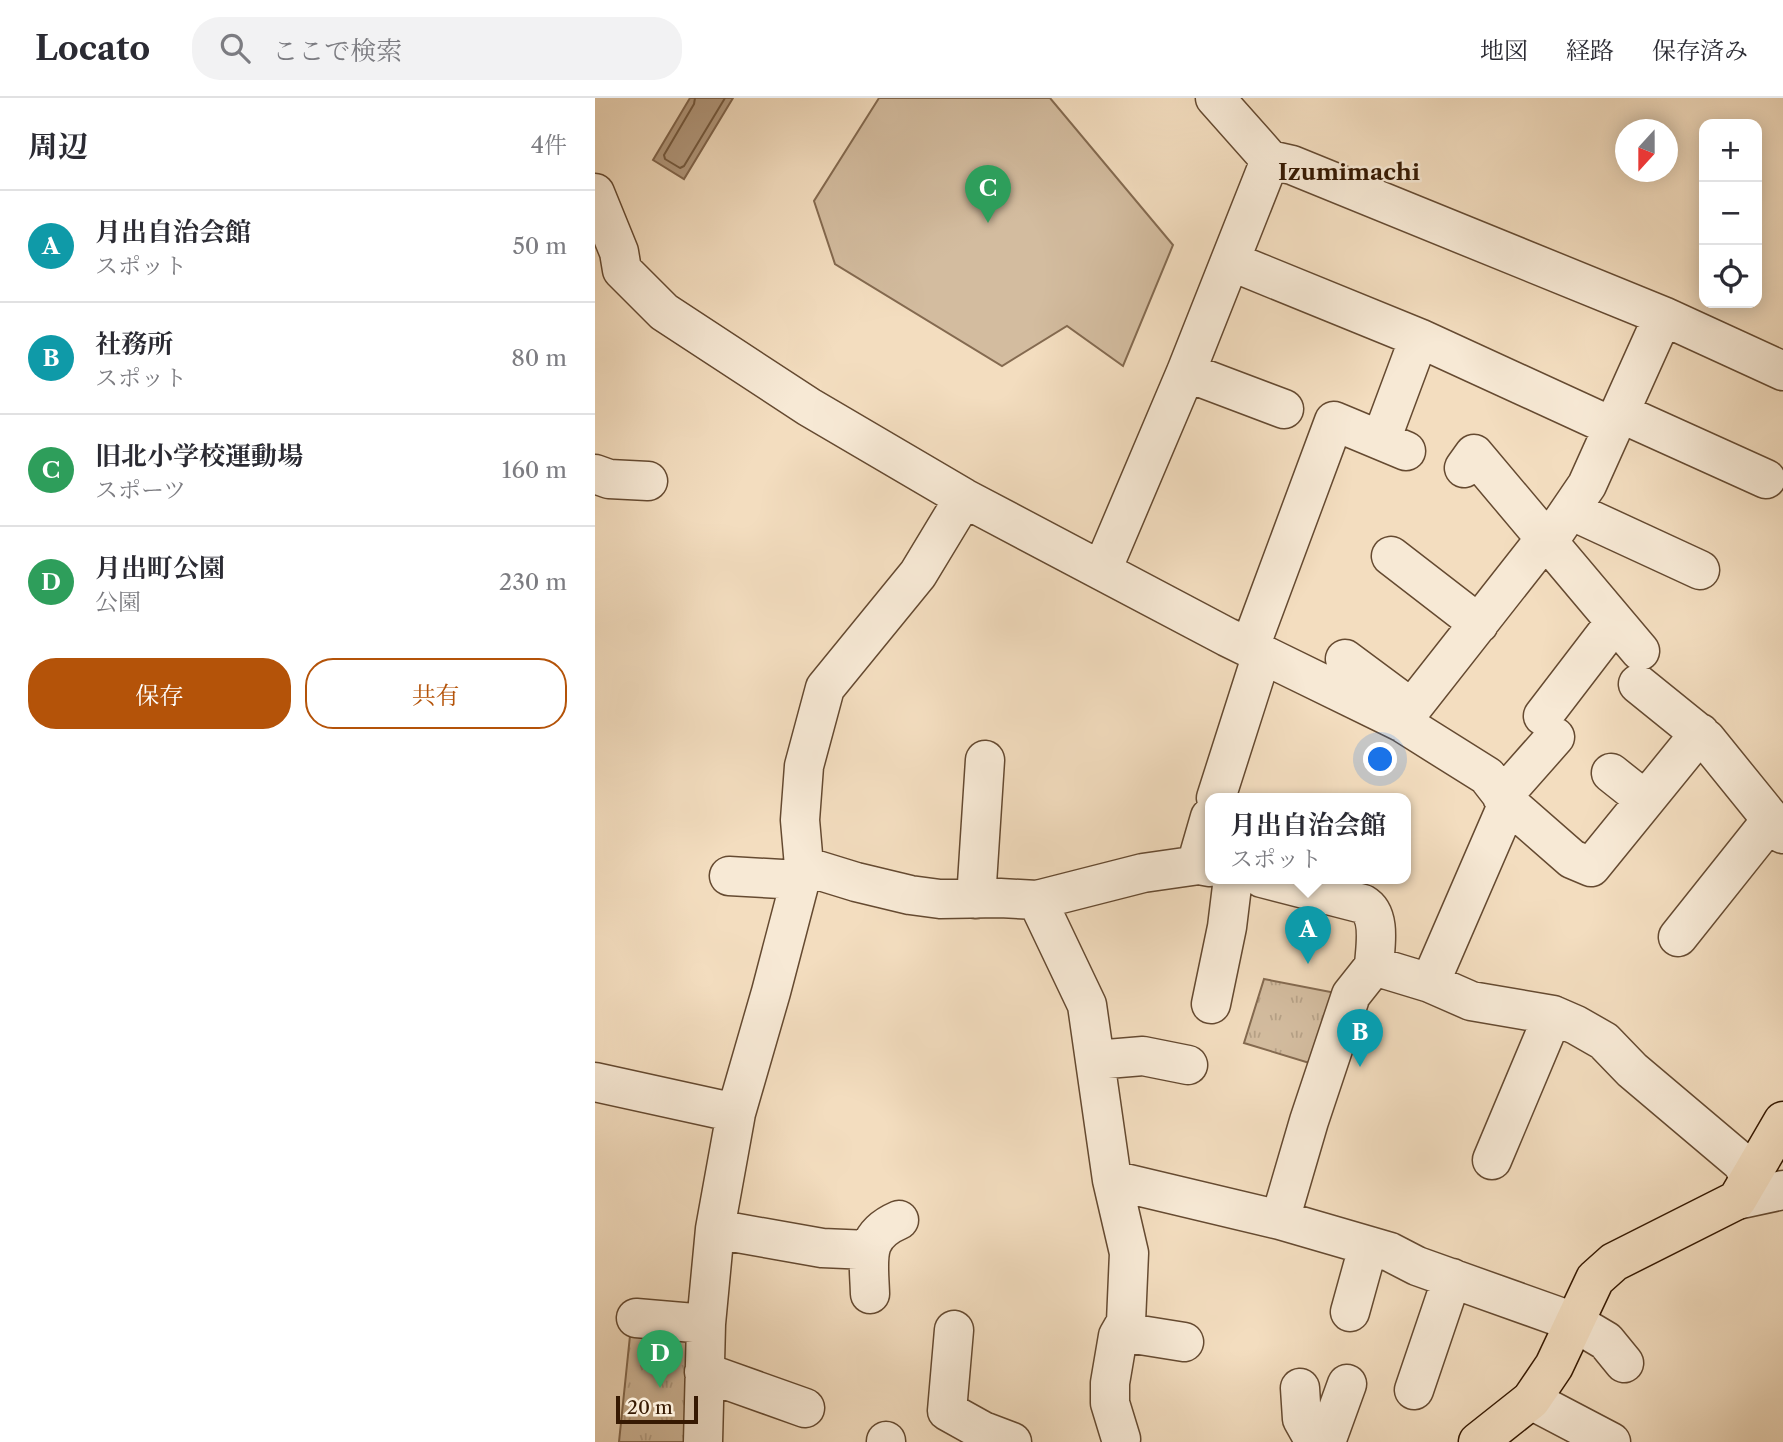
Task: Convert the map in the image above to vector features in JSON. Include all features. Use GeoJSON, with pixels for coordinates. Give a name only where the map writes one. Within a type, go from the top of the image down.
{"type":"FeatureCollection","features":[{"type":"Feature","properties":{"kind":"main road"},"geometry":{"type":"LineString","coordinates":[[1478,1442],[1531,1400],[1555,1366],[1595,1279],[1614,1262],[1757,1190],[1783,1121]]}},
{"type":"Feature","properties":{"kind":"street"},"geometry":{"type":"LineString","coordinates":[[1216,98],[1270,160],[1292,165],[1663,316],[1783,371]]}},
{"type":"Feature","properties":{"kind":"street"},"geometry":{"type":"LineString","coordinates":[[1102,570],[1186,372],[1270,160]]}},
{"type":"Feature","properties":{"kind":"street"},"geometry":{"type":"LineString","coordinates":[[595,193],[607,249],[622,270],[664,312],[809,407],[964,498],[1256,650],[1406,716]]}},
{"type":"Feature","properties":{"kind":"street"},"geometry":{"type":"LineString","coordinates":[[1230,261],[1616,420],[1766,478]]}},
{"type":"Feature","properties":{"kind":"street"},"geometry":{"type":"LineString","coordinates":[[1406,716],[1544,540],[1555,532],[1587,485],[1663,316]]}},
{"type":"Feature","properties":{"kind":"street"},"geometry":{"type":"LineString","coordinates":[[1217,793],[1256,650],[1334,422],[1393,446],[1419,338]]}},
{"type":"Feature","properties":{"kind":"street"},"geometry":{"type":"LineString","coordinates":[[1186,372],[1284,409]]}},
{"type":"Feature","properties":{"kind":"street"},"geometry":{"type":"LineString","coordinates":[[1473,456],[1615,622],[1639,667],[1700,733],[1777,826],[1678,937]]}},
{"type":"Feature","properties":{"kind":"street"},"geometry":{"type":"LineString","coordinates":[[595,474],[609,480],[648,481]]}},
{"type":"Feature","properties":{"kind":"street"},"geometry":{"type":"LineString","coordinates":[[703,1442],[706,1324],[715,1229],[736,1113],[771,992],[801,873],[800,820],[804,766],[825,688],[918,574],[964,498]]}},
{"type":"Feature","properties":{"kind":"street"},"geometry":{"type":"LineString","coordinates":[[1570,510],[1700,570]]}},
{"type":"Feature","properties":{"kind":"street"},"geometry":{"type":"LineString","coordinates":[[1391,556],[1479,624]]}},
{"type":"Feature","properties":{"kind":"street"},"geometry":{"type":"LineString","coordinates":[[1430,983],[1505,800],[1615,622]]}},
{"type":"Feature","properties":{"kind":"street"},"geometry":{"type":"LineString","coordinates":[[1345,659],[1406,716],[1487,776],[1505,800],[1572,859],[1591,867],[1700,733]]}},
{"type":"Feature","properties":{"kind":"street"},"geometry":{"type":"LineString","coordinates":[[976,899],[985,760]]}},
{"type":"Feature","properties":{"kind":"street"},"geometry":{"type":"LineString","coordinates":[[1611,773],[1645,800]]}},
{"type":"Feature","properties":{"kind":"street"},"geometry":{"type":"LineString","coordinates":[[729,876],[801,873],[940,899],[1037,900],[1143,873],[1199,865],[1204,861]]}},
{"type":"Feature","properties":{"kind":"street"},"geometry":{"type":"LineString","coordinates":[[1211,1004],[1227,927],[1232,884]]}},
{"type":"Feature","properties":{"kind":"street"},"geometry":{"type":"LineString","coordinates":[[1280,1220],[1309,1121],[1351,995],[1374,966],[1375,918],[1371,908],[1363,904],[1285,884]]}},
{"type":"Feature","properties":{"kind":"street"},"geometry":{"type":"LineString","coordinates":[[1037,900],[1087,1005],[1112,1180],[1129,1253],[1124,1328],[1118,1336],[1110,1383],[1110,1403],[1121,1439]]}},
{"type":"Feature","properties":{"kind":"street"},"geometry":{"type":"LineString","coordinates":[[1374,966],[1430,983],[1471,1000],[1553,1015],[1604,1041],[1632,1070],[1742,1163],[1757,1190]]}},
{"type":"Feature","properties":{"kind":"street"},"geometry":{"type":"LineString","coordinates":[[1492,1160],[1553,1015]]}},
{"type":"Feature","properties":{"kind":"street"},"geometry":{"type":"LineString","coordinates":[[1095,1060],[1143,1056],[1188,1065]]}},
{"type":"Feature","properties":{"kind":"street"},"geometry":{"type":"LineString","coordinates":[[595,1082],[736,1113]]}},
{"type":"Feature","properties":{"kind":"street"},"geometry":{"type":"LineString","coordinates":[[1112,1180],[1280,1220],[1390,1252],[1417,1266],[1574,1322],[1606,1341],[1624,1363]]}},
{"type":"Feature","properties":{"kind":"street"},"geometry":{"type":"LineString","coordinates":[[870,1294],[869,1250],[879,1231],[899,1220]]}},
{"type":"Feature","properties":{"kind":"street"},"geometry":{"type":"LineString","coordinates":[[715,1229],[822,1248],[869,1250]]}},
{"type":"Feature","properties":{"kind":"street"},"geometry":{"type":"LineString","coordinates":[[1350,1312],[1369,1247]]}},
{"type":"Feature","properties":{"kind":"street"},"geometry":{"type":"LineString","coordinates":[[1414,1390],[1452,1279]]}},
{"type":"Feature","properties":{"kind":"street"},"geometry":{"type":"LineString","coordinates":[[636,1318],[706,1324]]}},
{"type":"Feature","properties":{"kind":"street"},"geometry":{"type":"LineString","coordinates":[[1124,1328],[1134,1335],[1184,1342]]}},
{"type":"Feature","properties":{"kind":"street"},"geometry":{"type":"LineString","coordinates":[[954,1330],[947,1411],[992,1438]]}},
{"type":"Feature","properties":{"kind":"street"},"geometry":{"type":"LineString","coordinates":[[704,1372],[805,1408]]}},
{"type":"Feature","properties":{"kind":"street"},"geometry":{"type":"LineString","coordinates":[[1326,1442],[1347,1384]]}},
{"type":"Feature","properties":{"kind":"street"},"geometry":{"type":"LineString","coordinates":[[1300,1388],[1302,1419],[1315,1442]]}},
{"type":"Feature","properties":{"kind":"street"},"geometry":{"type":"LineString","coordinates":[[1531,1400],[1611,1442]]}},
{"type":"Feature","properties":{"kind":"green space"},"geometry":{"type":"Polygon","coordinates":[[[879,98],[1050,98],[1173,245],[1123,366],[1067,326],[1002,366],[835,264],[814,201],[879,98]]]}},
{"type":"Feature","properties":{"kind":"green space"},"geometry":{"type":"Polygon","coordinates":[[[1264,979],[1341,994],[1316,1065],[1244,1043],[1264,979]]]}},
{"type":"Feature","properties":{"kind":"green space"},"geometry":{"type":"Polygon","coordinates":[[[631,1326],[695,1333],[697,1442],[619,1442],[631,1326]]]}},
{"type":"Feature","properties":{"kind":"water"},"geometry":{"type":"Polygon","coordinates":[[[690,98],[733,98],[684,179],[653,160],[690,98]]]}},
{"type":"Feature","properties":{"kind":"place","name":"旧北小学校運動場"},"geometry":{"type":"Point","coordinates":[988,223]}},
{"type":"Feature","properties":{"kind":"place","name":"月出自治会館"},"geometry":{"type":"Point","coordinates":[1308,964]}},
{"type":"Feature","properties":{"kind":"place","name":"社務所"},"geometry":{"type":"Point","coordinates":[1360,1067]}},
{"type":"Feature","properties":{"kind":"place","name":"月出町公園"},"geometry":{"type":"Point","coordinates":[660,1388]}},
{"type":"Feature","properties":{"kind":"district","name":"Izumimachi"},"geometry":{"type":"Point","coordinates":[1349,172]}}]}
